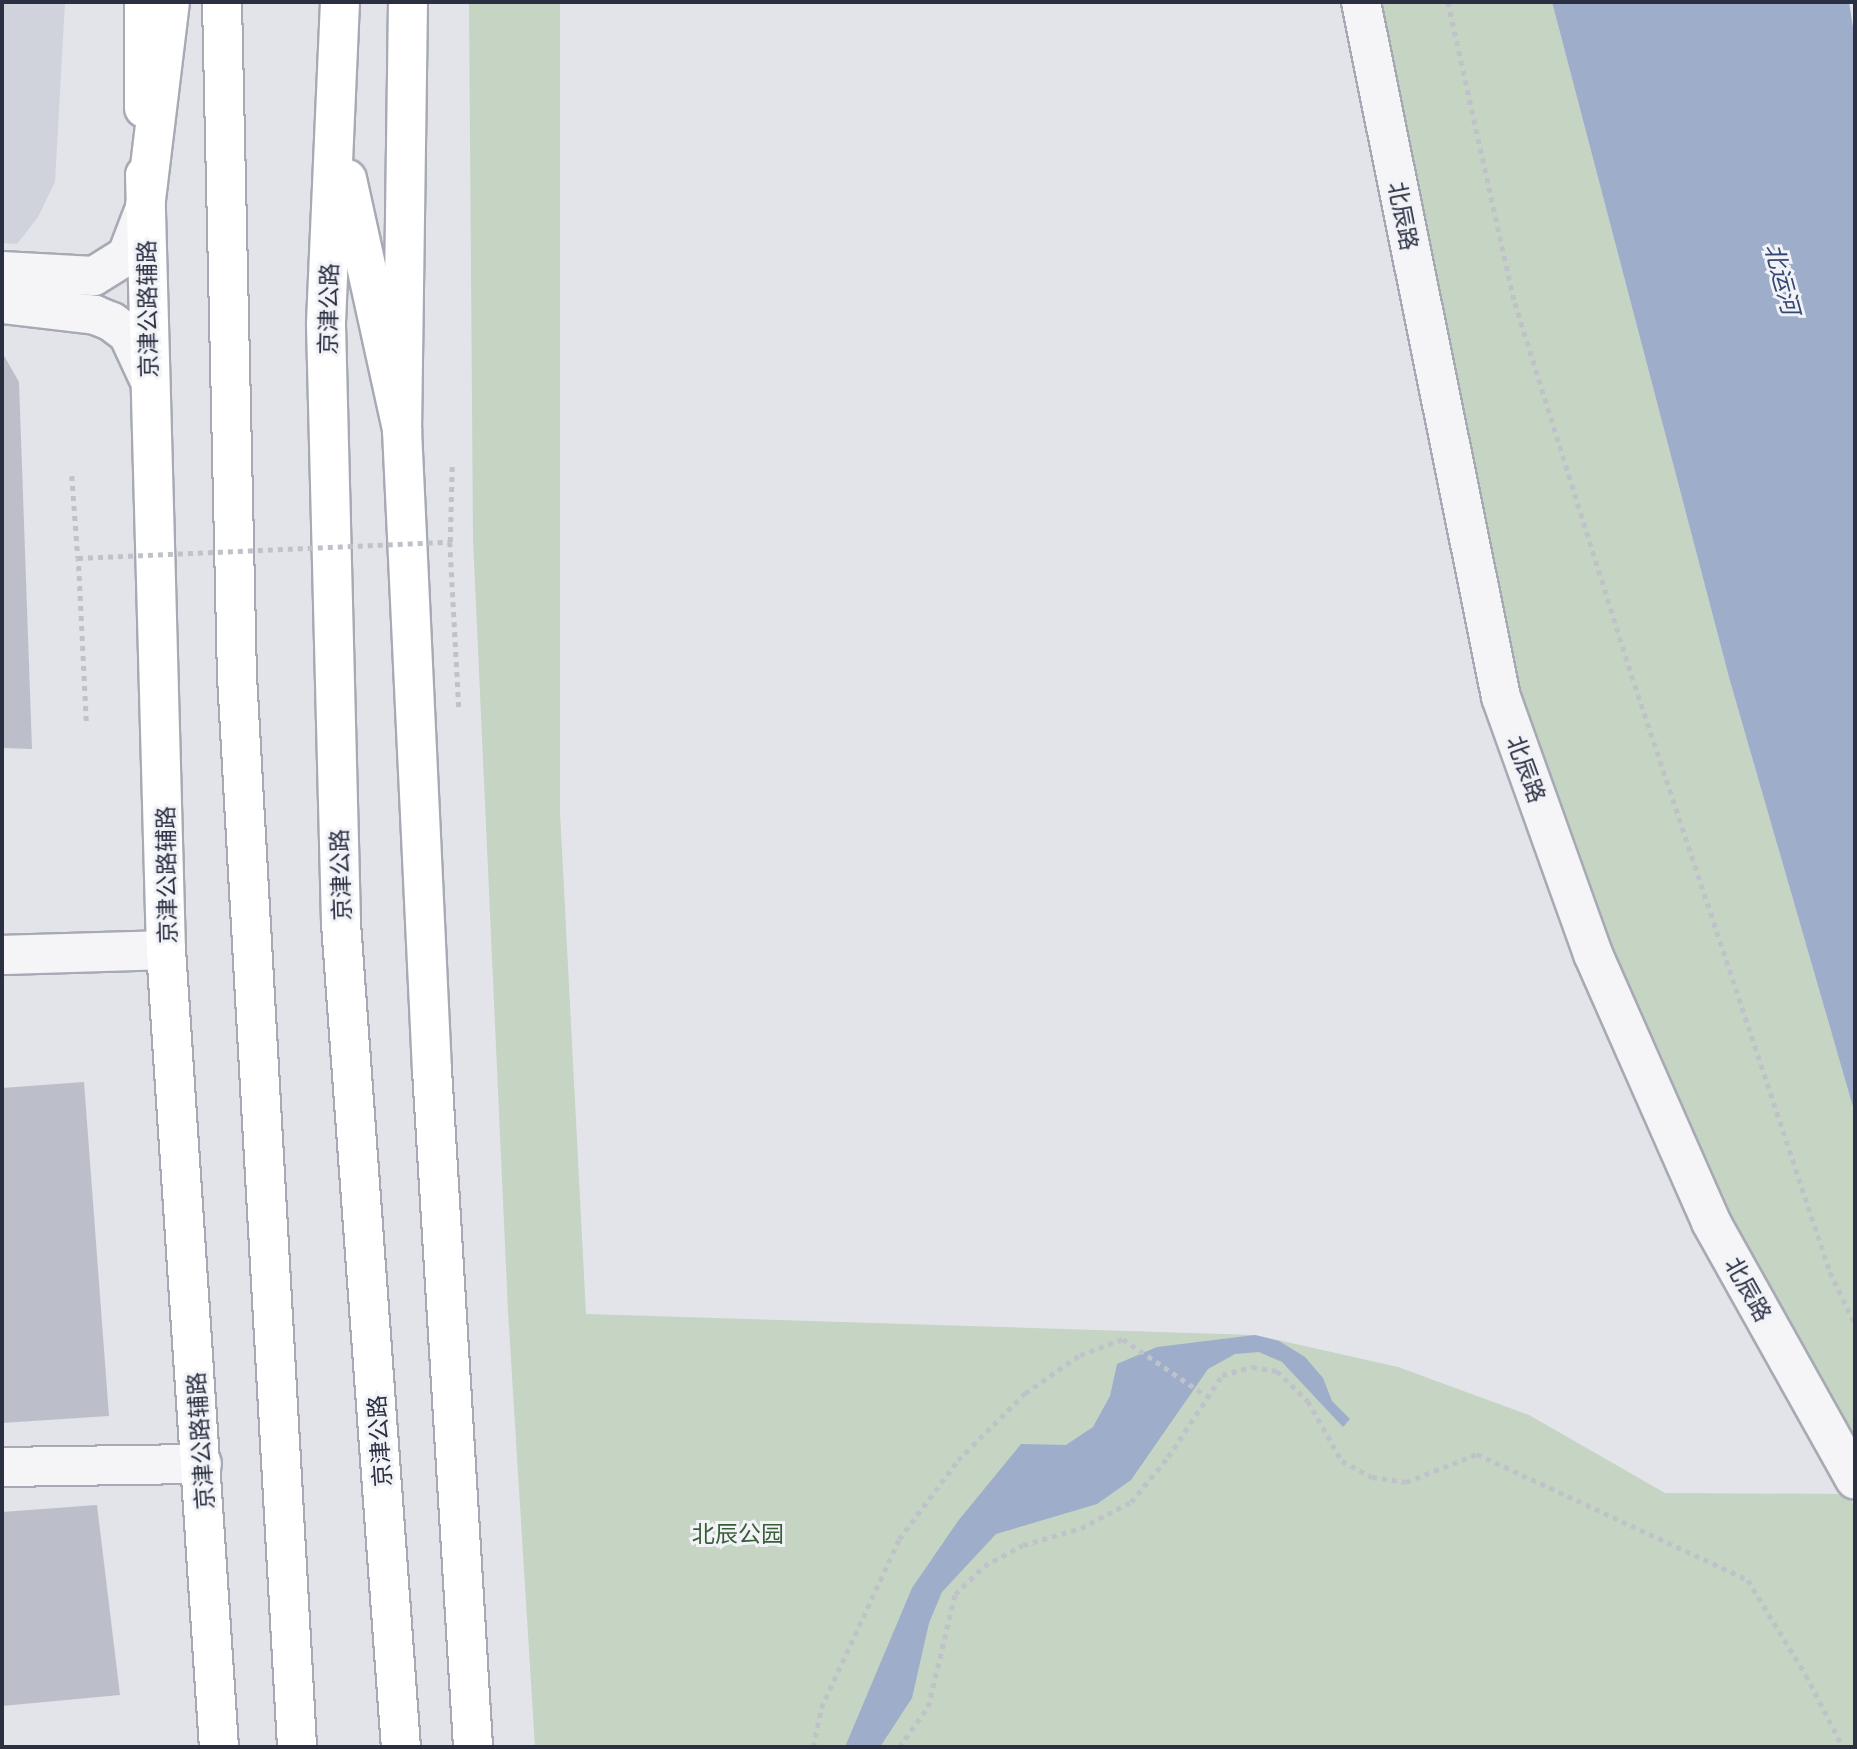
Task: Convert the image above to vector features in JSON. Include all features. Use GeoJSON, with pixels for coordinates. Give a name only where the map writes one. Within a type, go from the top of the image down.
{"type":"FeatureCollection","features":[{"type":"Feature","properties":{"kind":"main road","name":"京津公路辅路"},"geometry":{"type":"LineString","coordinates":[[144,2],[148,377],[166,950],[219,1747]]}},
{"type":"Feature","properties":{"kind":"main road"},"geometry":{"type":"LineString","coordinates":[[145,208],[170,2]]}},
{"type":"Feature","properties":{"kind":"main road"},"geometry":{"type":"LineString","coordinates":[[222,2],[237,676],[297,1747]]}},
{"type":"Feature","properties":{"kind":"main road","name":"京津公路"},"geometry":{"type":"LineString","coordinates":[[340,2],[326,326],[341,923],[401,1747]]}},
{"type":"Feature","properties":{"kind":"main road"},"geometry":{"type":"LineString","coordinates":[[408,2],[402,430],[432,1070],[473,1747]]}},
{"type":"Feature","properties":{"kind":"main road"},"geometry":{"type":"LineString","coordinates":[[336,131],[402,430]]}},
{"type":"Feature","properties":{"kind":"street","name":"北辰路"},"geometry":{"type":"LineString","coordinates":[[1361,2],[1501,697],[1593,954],[1711,1222],[1855,1480]]}},
{"type":"Feature","properties":{"kind":"street"},"geometry":{"type":"LineString","coordinates":[[2,271],[94,276],[127,255],[145,208]]}},
{"type":"Feature","properties":{"kind":"street"},"geometry":{"type":"LineString","coordinates":[[2,304],[95,315],[113,322],[128,334],[148,377]]}},
{"type":"Feature","properties":{"kind":"street"},"geometry":{"type":"LineString","coordinates":[[2,955],[166,950]]}},
{"type":"Feature","properties":{"kind":"street"},"geometry":{"type":"LineString","coordinates":[[2,1467],[202,1464]]}},
{"type":"Feature","properties":{"kind":"path"},"geometry":{"type":"LineString","coordinates":[[1448,2],[1515,303],[1639,698],[1821,1246],[1855,1324]]}},
{"type":"Feature","properties":{"kind":"path"},"geometry":{"type":"LineString","coordinates":[[452,464],[450,542],[460,708]]}},
{"type":"Feature","properties":{"kind":"path"},"geometry":{"type":"LineString","coordinates":[[72,476],[86,721]]}},
{"type":"Feature","properties":{"kind":"path"},"geometry":{"type":"LineString","coordinates":[[78,558],[450,542]]}},
{"type":"Feature","properties":{"kind":"path"},"geometry":{"type":"LineString","coordinates":[[813,1747],[821,1708],[899,1539],[958,1460],[1025,1394],[1080,1355],[1123,1339],[1205,1395]]}},
{"type":"Feature","properties":{"kind":"path"},"geometry":{"type":"LineString","coordinates":[[899,1747],[928,1707],[955,1594],[984,1566],[1023,1545],[1081,1528],[1131,1502],[1168,1457],[1205,1395],[1222,1375],[1252,1367],[1278,1371],[1308,1401],[1342,1461],[1372,1477],[1406,1482],[1477,1454],[1748,1580],[1806,1675],[1843,1747]]}},
{"type":"Feature","properties":{"kind":"shaded area"},"geometry":{"type":"Polygon","coordinates":[[[2,2],[65,2],[55,182],[38,217],[17,244],[2,243],[2,2]]]}},
{"type":"Feature","properties":{"kind":"green space","name":"北辰公园"},"geometry":{"type":"Polygon","coordinates":[[[469,2],[560,2],[560,812],[586,1314],[1255,1335],[1398,1367],[1529,1415],[1665,1493],[1848,1494],[1855,1508],[1855,1747],[535,1747],[508,1311],[473,539],[469,2]]]}},
{"type":"Feature","properties":{"kind":"green space"},"geometry":{"type":"Polygon","coordinates":[[[1361,2],[1552,2],[1730,681],[1855,1114],[1855,1480],[1711,1222],[1501,697],[1361,2]]]}},
{"type":"Feature","properties":{"kind":"water","name":"北运河"},"geometry":{"type":"Polygon","coordinates":[[[1552,2],[1849,2],[1855,40],[1855,1114],[1730,681],[1552,2]]]}},
{"type":"Feature","properties":{"kind":"water"},"geometry":{"type":"Polygon","coordinates":[[[1255,1335],[1279,1341],[1305,1357],[1323,1378],[1332,1401],[1350,1419],[1343,1427],[1282,1362],[1259,1352],[1235,1354],[1208,1369],[1131,1480],[1097,1504],[996,1534],[942,1592],[929,1623],[912,1698],[880,1747],[845,1747],[912,1588],[958,1521],[1021,1444],[1066,1445],[1093,1427],[1110,1396],[1117,1364],[1157,1347],[1255,1335]]]}},
{"type":"Feature","properties":{"kind":"building"},"geometry":{"type":"Polygon","coordinates":[[[2,352],[19,382],[32,749],[2,748],[2,352]]]}},
{"type":"Feature","properties":{"kind":"building"},"geometry":{"type":"Polygon","coordinates":[[[84,1082],[109,1416],[2,1423],[2,1088],[84,1082]]]}},
{"type":"Feature","properties":{"kind":"building"},"geometry":{"type":"Polygon","coordinates":[[[97,1505],[120,1695],[2,1706],[2,1512],[97,1505]]]}}]}
